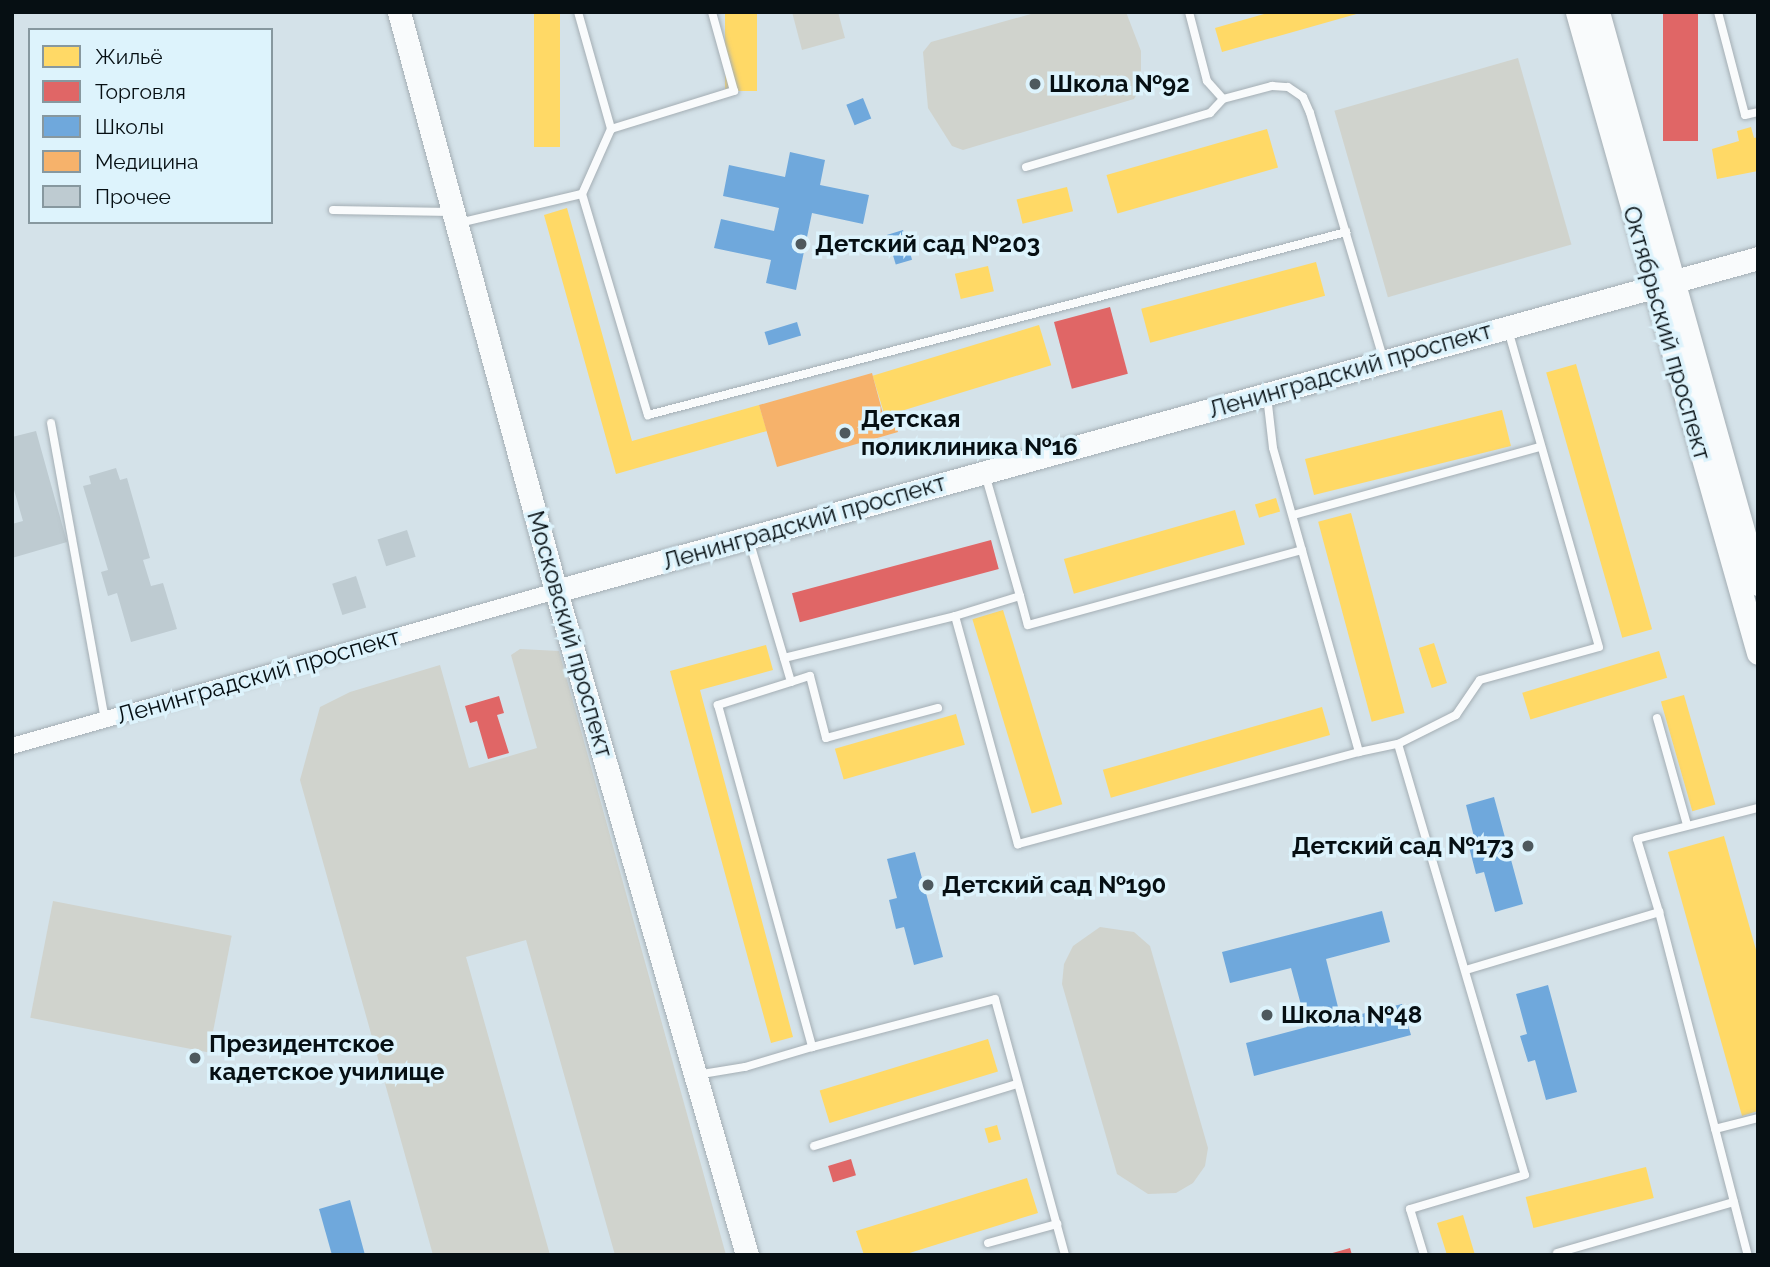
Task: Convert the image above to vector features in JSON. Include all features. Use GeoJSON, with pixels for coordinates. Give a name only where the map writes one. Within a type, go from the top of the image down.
{"type":"FeatureCollection","features":[{"type":"Feature","properties":{"kind":"street","name":"Московский проспект"},"geometry":{"type":"LineString","coordinates":[[399,12],[556,591],[747,1255]]}},
{"type":"Feature","properties":{"kind":"street","name":"Октябрьский проспект"},"geometry":{"type":"LineString","coordinates":[[1577,12],[1758,584]]}},
{"type":"Feature","properties":{"kind":"street","name":"Октябрьский проспект"},"geometry":{"type":"LineString","coordinates":[[1598,12],[1758,653]]}},
{"type":"Feature","properties":{"kind":"street","name":"Ленинградский проспект"},"geometry":{"type":"LineString","coordinates":[[12,746],[556,591],[1758,258]]}},
{"type":"Feature","properties":{"kind":"lane"},"geometry":{"type":"LineString","coordinates":[[578,12],[611,129],[582,194],[648,415],[1346,232]]}},
{"type":"Feature","properties":{"kind":"lane"},"geometry":{"type":"LineString","coordinates":[[611,129],[734,91],[712,12]]}},
{"type":"Feature","properties":{"kind":"lane"},"geometry":{"type":"LineString","coordinates":[[1189,12],[1207,81],[1223,99]]}},
{"type":"Feature","properties":{"kind":"lane"},"geometry":{"type":"LineString","coordinates":[[1718,12],[1745,116],[1758,112]]}},
{"type":"Feature","properties":{"kind":"lane"},"geometry":{"type":"LineString","coordinates":[[1026,167],[1210,113],[1223,99],[1272,86],[1288,87],[1303,97],[1384,361]]}},
{"type":"Feature","properties":{"kind":"lane"},"geometry":{"type":"LineString","coordinates":[[333,210],[455,218],[582,194]]}},
{"type":"Feature","properties":{"kind":"lane"},"geometry":{"type":"LineString","coordinates":[[955,616],[1018,844],[1359,752],[1398,744],[1456,715],[1480,680],[1599,647],[1507,327]]}},
{"type":"Feature","properties":{"kind":"lane"},"geometry":{"type":"LineString","coordinates":[[1266,394],[1273,448],[1359,752]]}},
{"type":"Feature","properties":{"kind":"lane"},"geometry":{"type":"LineString","coordinates":[[51,423],[105,719]]}},
{"type":"Feature","properties":{"kind":"lane"},"geometry":{"type":"LineString","coordinates":[[1293,515],[1540,447]]}},
{"type":"Feature","properties":{"kind":"lane"},"geometry":{"type":"LineString","coordinates":[[984,472],[1028,625],[1302,550]]}},
{"type":"Feature","properties":{"kind":"lane"},"geometry":{"type":"LineString","coordinates":[[748,538],[791,682]]}},
{"type":"Feature","properties":{"kind":"lane"},"geometry":{"type":"LineString","coordinates":[[784,658],[955,616],[1020,596]]}},
{"type":"Feature","properties":{"kind":"lane"},"geometry":{"type":"LineString","coordinates":[[812,1047],[718,705],[810,676],[826,738],[938,708]]}},
{"type":"Feature","properties":{"kind":"lane"},"geometry":{"type":"LineString","coordinates":[[1657,718],[1687,825]]}},
{"type":"Feature","properties":{"kind":"lane"},"geometry":{"type":"LineString","coordinates":[[1398,744],[1525,1175],[1410,1209],[1424,1255]]}},
{"type":"Feature","properties":{"kind":"lane"},"geometry":{"type":"LineString","coordinates":[[1748,1255],[1659,912],[1637,839],[1758,808]]}},
{"type":"Feature","properties":{"kind":"lane"},"geometry":{"type":"LineString","coordinates":[[1466,970],[1659,912]]}},
{"type":"Feature","properties":{"kind":"lane"},"geometry":{"type":"LineString","coordinates":[[696,1075],[745,1067],[995,999],[1065,1255]]}},
{"type":"Feature","properties":{"kind":"lane"},"geometry":{"type":"LineString","coordinates":[[814,1146],[1017,1084]]}},
{"type":"Feature","properties":{"kind":"lane"},"geometry":{"type":"LineString","coordinates":[[1715,1129],[1758,1118]]}},
{"type":"Feature","properties":{"kind":"lane"},"geometry":{"type":"LineString","coordinates":[[1557,1253],[1734,1202]]}},
{"type":"Feature","properties":{"kind":"lane"},"geometry":{"type":"LineString","coordinates":[[988,1242],[1057,1224]]}},
{"type":"Feature","properties":{"kind":"shaded area"},"geometry":{"type":"Polygon","coordinates":[[[792,12],[838,12],[845,38],[802,50],[792,12]]]}},
{"type":"Feature","properties":{"kind":"shaded area"},"geometry":{"type":"Polygon","coordinates":[[[1038,12],[1126,12],[1141,51],[1141,87],[1134,99],[963,150],[952,146],[928,108],[923,52],[931,42],[1038,12]]]}},
{"type":"Feature","properties":{"kind":"shaded area"},"geometry":{"type":"Polygon","coordinates":[[[1518,58],[1571,244],[1388,297],[1334,111],[1518,58]]]}},
{"type":"Feature","properties":{"kind":"shaded area"},"geometry":{"type":"Polygon","coordinates":[[[520,649],[559,651],[726,1255],[615,1255],[526,940],[466,957],[550,1255],[433,1255],[300,780],[320,707],[350,692],[440,665],[469,768],[537,748],[511,655],[520,649]]]}},
{"type":"Feature","properties":{"kind":"shaded area"},"geometry":{"type":"Polygon","coordinates":[[[53,901],[232,936],[209,1053],[30,1018],[53,901]]]}},
{"type":"Feature","properties":{"kind":"shaded area"},"geometry":{"type":"Polygon","coordinates":[[[1100,927],[1134,932],[1150,946],[1208,1148],[1205,1166],[1193,1183],[1176,1193],[1148,1194],[1117,1174],[1062,984],[1064,964],[1073,946],[1100,927]]]}},
{"type":"Feature","properties":{"kind":"building: Жильё"},"geometry":{"type":"Polygon","coordinates":[[[534,12],[560,12],[560,147],[534,147],[534,12]]]}},
{"type":"Feature","properties":{"kind":"building: Жильё"},"geometry":{"type":"Polygon","coordinates":[[[725,12],[757,12],[757,91],[725,91],[725,12]]]}},
{"type":"Feature","properties":{"kind":"building: Жильё"},"geometry":{"type":"Polygon","coordinates":[[[1271,12],[1360,13],[1222,52],[1215,28],[1271,12]]]}},
{"type":"Feature","properties":{"kind":"building: Жильё"},"geometry":{"type":"Polygon","coordinates":[[[1751,127],[1754,138],[1758,137],[1758,171],[1717,179],[1712,149],[1739,141],[1737,131],[1751,127]]]}},
{"type":"Feature","properties":{"kind":"building: Жильё"},"geometry":{"type":"Polygon","coordinates":[[[1267,129],[1278,167],[1117,213],[1106,175],[1267,129]]]}},
{"type":"Feature","properties":{"kind":"building: Жильё"},"geometry":{"type":"Polygon","coordinates":[[[1067,187],[1073,211],[1023,224],[1017,200],[1067,187]]]}},
{"type":"Feature","properties":{"kind":"building: Жильё"},"geometry":{"type":"Polygon","coordinates":[[[567,208],[632,441],[759,405],[767,431],[616,474],[544,215],[567,208]]]}},
{"type":"Feature","properties":{"kind":"building: Жильё"},"geometry":{"type":"Polygon","coordinates":[[[1316,262],[1325,296],[1150,343],[1141,309],[1316,262]]]}},
{"type":"Feature","properties":{"kind":"building: Жильё"},"geometry":{"type":"Polygon","coordinates":[[[988,266],[994,291],[961,299],[955,274],[988,266]]]}},
{"type":"Feature","properties":{"kind":"building: Жильё"},"geometry":{"type":"Polygon","coordinates":[[[1039,325],[1051,365],[885,416],[873,376],[1039,325]]]}},
{"type":"Feature","properties":{"kind":"building: Жильё"},"geometry":{"type":"Polygon","coordinates":[[[1576,364],[1652,629],[1622,638],[1546,373],[1576,364]]]}},
{"type":"Feature","properties":{"kind":"building: Жильё"},"geometry":{"type":"Polygon","coordinates":[[[1502,410],[1511,446],[1314,495],[1305,459],[1502,410]]]}},
{"type":"Feature","properties":{"kind":"building: Жильё"},"geometry":{"type":"Polygon","coordinates":[[[1276,498],[1280,511],[1259,518],[1255,504],[1276,498]]]}},
{"type":"Feature","properties":{"kind":"building: Жильё"},"geometry":{"type":"Polygon","coordinates":[[[1235,510],[1245,545],[1074,594],[1064,559],[1235,510]]]}},
{"type":"Feature","properties":{"kind":"building: Жильё"},"geometry":{"type":"Polygon","coordinates":[[[1351,513],[1405,713],[1372,722],[1318,522],[1351,513]]]}},
{"type":"Feature","properties":{"kind":"building: Жильё"},"geometry":{"type":"Polygon","coordinates":[[[1003,610],[1062,804],[1032,813],[972,619],[1003,610]]]}},
{"type":"Feature","properties":{"kind":"building: Жильё"},"geometry":{"type":"Polygon","coordinates":[[[1434,643],[1447,683],[1432,688],[1419,648],[1434,643]]]}},
{"type":"Feature","properties":{"kind":"building: Жильё"},"geometry":{"type":"Polygon","coordinates":[[[766,645],[773,670],[700,690],[793,1037],[771,1043],[670,671],[766,645]]]}},
{"type":"Feature","properties":{"kind":"building: Жильё"},"geometry":{"type":"Polygon","coordinates":[[[1659,651],[1667,678],[1530,720],[1522,693],[1659,651]]]}},
{"type":"Feature","properties":{"kind":"building: Жильё"},"geometry":{"type":"Polygon","coordinates":[[[1684,695],[1715,805],[1692,811],[1661,702],[1684,695]]]}},
{"type":"Feature","properties":{"kind":"building: Жильё"},"geometry":{"type":"Polygon","coordinates":[[[1322,707],[1330,735],[1111,798],[1103,770],[1322,707]]]}},
{"type":"Feature","properties":{"kind":"building: Жильё"},"geometry":{"type":"Polygon","coordinates":[[[956,714],[965,745],[844,779],[835,749],[956,714]]]}},
{"type":"Feature","properties":{"kind":"building: Жильё"},"geometry":{"type":"Polygon","coordinates":[[[1724,836],[1758,957],[1758,1111],[1742,1116],[1668,852],[1724,836]]]}},
{"type":"Feature","properties":{"kind":"building: Жильё"},"geometry":{"type":"Polygon","coordinates":[[[988,1039],[998,1072],[830,1123],[820,1090],[988,1039]]]}},
{"type":"Feature","properties":{"kind":"building: Жильё"},"geometry":{"type":"Polygon","coordinates":[[[997,1125],[1001,1139],[989,1143],[985,1129],[997,1125]]]}},
{"type":"Feature","properties":{"kind":"building: Жильё"},"geometry":{"type":"Polygon","coordinates":[[[1646,1167],[1654,1198],[1533,1228],[1526,1197],[1646,1167]]]}},
{"type":"Feature","properties":{"kind":"building: Жильё"},"geometry":{"type":"Polygon","coordinates":[[[1027,1178],[1038,1213],[903,1255],[864,1255],[856,1231],[1027,1178]]]}},
{"type":"Feature","properties":{"kind":"building: Жильё"},"geometry":{"type":"Polygon","coordinates":[[[1463,1215],[1475,1255],[1447,1255],[1437,1223],[1463,1215]]]}},
{"type":"Feature","properties":{"kind":"building: Торговля"},"geometry":{"type":"Polygon","coordinates":[[[1663,12],[1698,12],[1698,141],[1663,141],[1663,12]]]}},
{"type":"Feature","properties":{"kind":"building: Торговля"},"geometry":{"type":"Polygon","coordinates":[[[1110,307],[1128,374],[1072,389],[1054,322],[1110,307]]]}},
{"type":"Feature","properties":{"kind":"building: Торговля"},"geometry":{"type":"Polygon","coordinates":[[[991,540],[999,569],[800,622],[792,593],[991,540]]]}},
{"type":"Feature","properties":{"kind":"building: Торговля"},"geometry":{"type":"Polygon","coordinates":[[[499,696],[504,713],[497,715],[509,753],[488,759],[477,721],[470,723],[465,706],[499,696]]]}},
{"type":"Feature","properties":{"kind":"building: Торговля"},"geometry":{"type":"Polygon","coordinates":[[[851,1159],[856,1175],[833,1182],[828,1166],[851,1159]]]}},
{"type":"Feature","properties":{"kind":"building: Торговля"},"geometry":{"type":"Polygon","coordinates":[[[1350,1248],[1352,1255],[1329,1255],[1329,1254],[1350,1248]]]}},
{"type":"Feature","properties":{"kind":"building: Школы"},"geometry":{"type":"Polygon","coordinates":[[[863,98],[871,118],[855,125],[846,105],[863,98]]]}},
{"type":"Feature","properties":{"kind":"building: Школы"},"geometry":{"type":"Polygon","coordinates":[[[790,152],[825,160],[820,185],[869,195],[863,224],[812,213],[796,290],[766,283],[771,260],[714,248],[721,219],[774,231],[779,208],[723,196],[729,165],[785,177],[790,152]]]}},
{"type":"Feature","properties":{"kind":"building: Школы"},"geometry":{"type":"Polygon","coordinates":[[[903,230],[912,260],[896,265],[887,235],[903,230]]]}},
{"type":"Feature","properties":{"kind":"building: Школы"},"geometry":{"type":"Polygon","coordinates":[[[797,322],[801,335],[769,345],[764,332],[797,322]]]}},
{"type":"Feature","properties":{"kind":"building: Школы"},"geometry":{"type":"Polygon","coordinates":[[[1494,797],[1523,904],[1495,912],[1484,872],[1476,874],[1469,847],[1476,845],[1466,805],[1494,797]]]}},
{"type":"Feature","properties":{"kind":"building: Школы"},"geometry":{"type":"Polygon","coordinates":[[[915,852],[943,957],[914,965],[904,927],[896,929],[889,900],[897,898],[887,859],[915,852]]]}},
{"type":"Feature","properties":{"kind":"building: Школы"},"geometry":{"type":"Polygon","coordinates":[[[1382,911],[1390,942],[1326,959],[1341,1019],[1402,1004],[1411,1035],[1254,1076],[1246,1043],[1307,1027],[1291,968],[1230,983],[1222,952],[1382,911]]]}},
{"type":"Feature","properties":{"kind":"building: Школы"},"geometry":{"type":"Polygon","coordinates":[[[1548,985],[1577,1092],[1546,1100],[1535,1060],[1528,1062],[1520,1036],[1527,1034],[1516,994],[1548,985]]]}},
{"type":"Feature","properties":{"kind":"building: Школы"},"geometry":{"type":"Polygon","coordinates":[[[350,1200],[365,1255],[332,1255],[319,1209],[350,1200]]]}},
{"type":"Feature","properties":{"kind":"building: Медицина"},"geometry":{"type":"Polygon","coordinates":[[[872,373],[883,414],[893,412],[898,432],[777,467],[759,405],[872,373]]]}},
{"type":"Feature","properties":{"kind":"building: Прочее"},"geometry":{"type":"Polygon","coordinates":[[[36,431],[67,542],[12,558],[12,524],[23,521],[12,483],[12,437],[36,431]]]}},
{"type":"Feature","properties":{"kind":"building: Прочее"},"geometry":{"type":"Polygon","coordinates":[[[116,468],[120,480],[127,478],[150,558],[143,560],[151,586],[163,583],[177,629],[131,642],[117,593],[108,596],[101,572],[108,570],[83,486],[91,484],[89,476],[116,468]]]}},
{"type":"Feature","properties":{"kind":"building: Прочее"},"geometry":{"type":"Polygon","coordinates":[[[407,530],[416,557],[386,566],[378,540],[407,530]]]}},
{"type":"Feature","properties":{"kind":"building: Прочее"},"geometry":{"type":"Polygon","coordinates":[[[356,576],[366,607],[342,615],[332,584],[356,576]]]}},
{"type":"Feature","properties":{"kind":"place","name":"Школа №92"},"geometry":{"type":"Point","coordinates":[1035,84]}},
{"type":"Feature","properties":{"kind":"place","name":"Детский сад №203"},"geometry":{"type":"Point","coordinates":[801,244]}},
{"type":"Feature","properties":{"kind":"place","name":"Детская поликлиника №16"},"geometry":{"type":"Point","coordinates":[845,433]}},
{"type":"Feature","properties":{"kind":"place","name":"Детский сад №173"},"geometry":{"type":"Point","coordinates":[1528,846]}},
{"type":"Feature","properties":{"kind":"place","name":"Детский сад №190"},"geometry":{"type":"Point","coordinates":[928,885]}},
{"type":"Feature","properties":{"kind":"place","name":"Школа №48"},"geometry":{"type":"Point","coordinates":[1267,1015]}},
{"type":"Feature","properties":{"kind":"place","name":"Президентское кадетское училище"},"geometry":{"type":"Point","coordinates":[195,1058]}}]}
